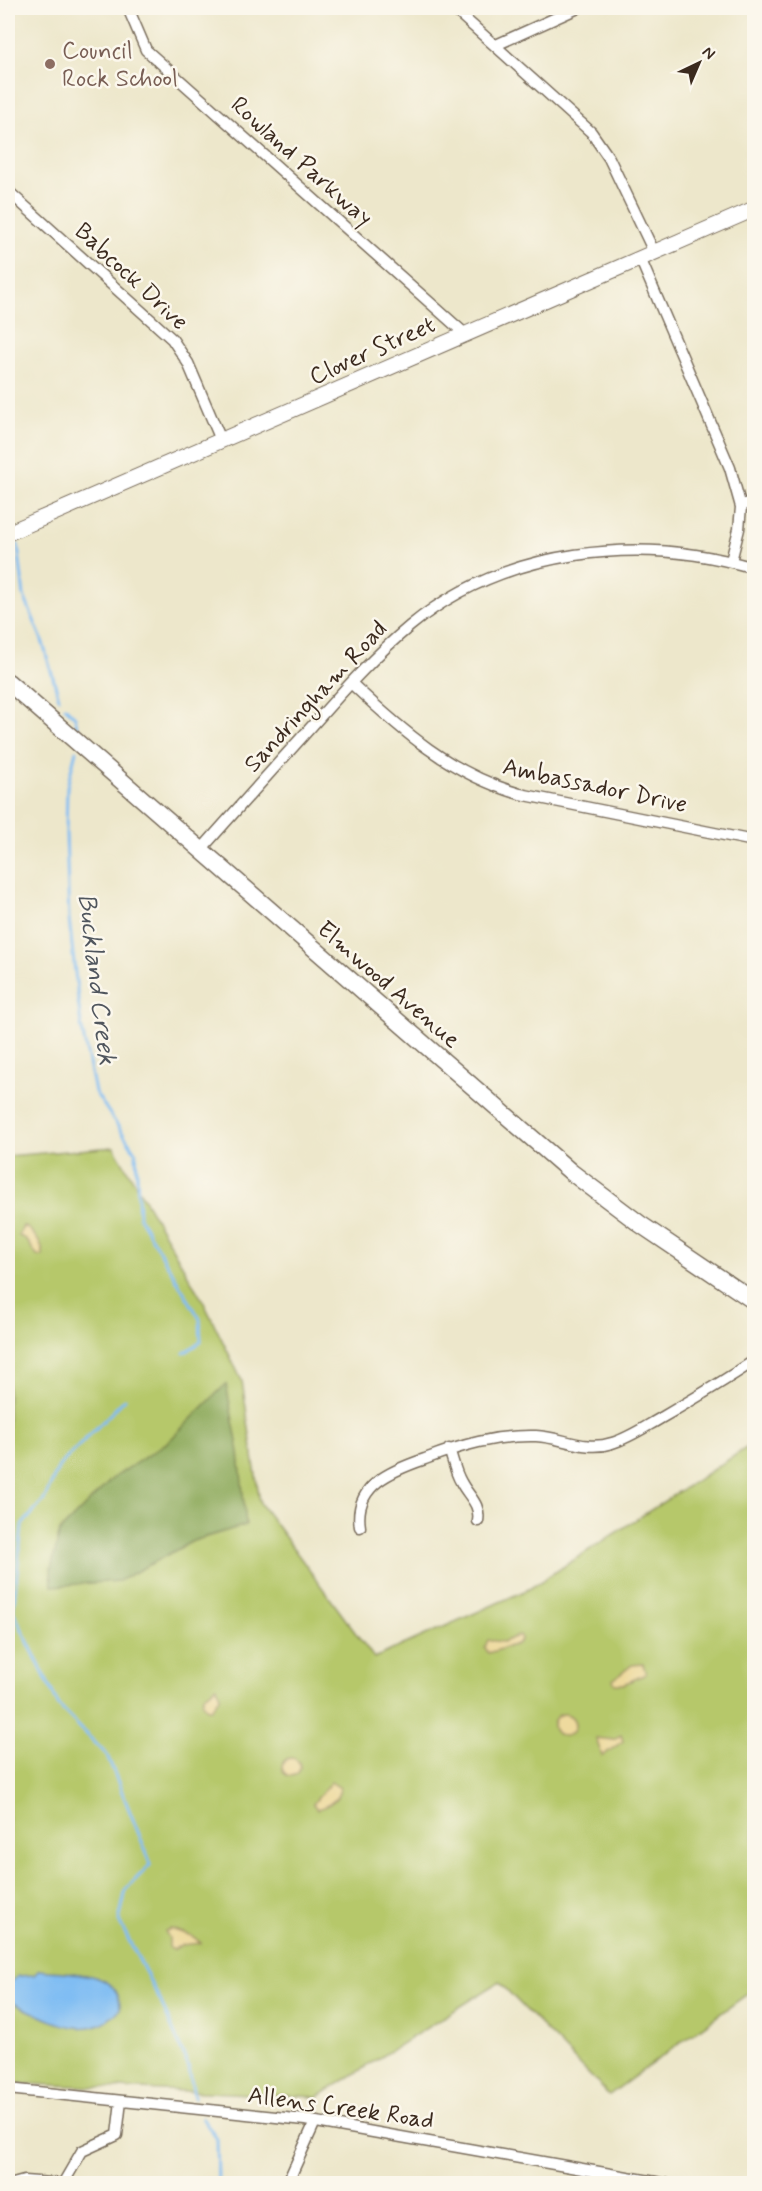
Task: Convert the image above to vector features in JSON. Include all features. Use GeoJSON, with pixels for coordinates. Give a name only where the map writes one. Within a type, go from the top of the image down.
{"type":"FeatureCollection","features":[{"type":"Feature","properties":{"kind":"main road","name":"Clover Street"},"geometry":{"type":"LineString","coordinates":[[8,533],[754,209]]}},
{"type":"Feature","properties":{"kind":"main road","name":"Elmwood Avenue"},"geometry":{"type":"LineString","coordinates":[[8,682],[571,1172],[632,1219],[754,1301]]}},
{"type":"Feature","properties":{"kind":"street","name":"Rowland Parkway"},"geometry":{"type":"LineString","coordinates":[[128,8],[146,50],[464,333]]}},
{"type":"Feature","properties":{"kind":"street"},"geometry":{"type":"LineString","coordinates":[[453,8],[591,132],[609,158],[730,468],[741,507],[739,529],[731,561]]}},
{"type":"Feature","properties":{"kind":"street"},"geometry":{"type":"LineString","coordinates":[[496,45],[578,8]]}},
{"type":"Feature","properties":{"kind":"street","name":"Babcock Drive"},"geometry":{"type":"LineString","coordinates":[[8,191],[172,339],[188,363],[221,440]]}},
{"type":"Feature","properties":{"kind":"street"},"geometry":{"type":"LineString","coordinates":[[741,507],[754,499]]}},
{"type":"Feature","properties":{"kind":"street","name":"Sandringham Road"},"geometry":{"type":"LineString","coordinates":[[200,851],[351,683],[411,625],[471,588],[520,568],[570,556],[627,550],[691,553],[754,568]]}},
{"type":"Feature","properties":{"kind":"street","name":"Ambassador Drive"},"geometry":{"type":"LineString","coordinates":[[351,683],[413,740],[452,766],[484,782],[520,794],[754,841]]}},
{"type":"Feature","properties":{"kind":"street"},"geometry":{"type":"LineString","coordinates":[[360,1527],[358,1518],[361,1503],[377,1480],[392,1470],[480,1440],[539,1436],[585,1446],[610,1444],[684,1405],[754,1361]]}},
{"type":"Feature","properties":{"kind":"street"},"geometry":{"type":"LineString","coordinates":[[449,1449],[461,1483],[476,1503],[479,1512],[478,1521]]}},
{"type":"Feature","properties":{"kind":"street","name":"Allens Creek Road"},"geometry":{"type":"LineString","coordinates":[[8,2090],[315,2122],[667,2184]]}},
{"type":"Feature","properties":{"kind":"street"},"geometry":{"type":"LineString","coordinates":[[13,2184],[24,2181],[64,2183],[82,2151],[117,2135],[121,2101]]}},
{"type":"Feature","properties":{"kind":"street"},"geometry":{"type":"LineString","coordinates":[[287,2184],[315,2122]]}},
{"type":"Feature","properties":{"kind":"green space"},"geometry":{"type":"Polygon","coordinates":[[[114,1147],[204,1303],[242,1381],[260,1503],[374,1658],[529,1589],[754,1443],[754,1989],[609,2095],[499,1982],[318,2097],[8,2083],[8,1156],[114,1147]]]}},
{"type":"Feature","properties":{"kind":"green space"},"geometry":{"type":"Polygon","coordinates":[[[226,1384],[239,1452],[246,1525],[193,1541],[119,1581],[52,1586],[51,1568],[60,1531],[113,1478],[168,1442],[226,1384]]]}},
{"type":"Feature","properties":{"kind":"sand"},"geometry":{"type":"Polygon","coordinates":[[[23,1226],[37,1238],[43,1256],[37,1256],[26,1239],[19,1236],[23,1226]]]}},
{"type":"Feature","properties":{"kind":"sand"},"geometry":{"type":"Polygon","coordinates":[[[520,1635],[521,1640],[517,1644],[488,1653],[485,1647],[488,1640],[503,1642],[520,1635]]]}},
{"type":"Feature","properties":{"kind":"sand"},"geometry":{"type":"Polygon","coordinates":[[[643,1664],[646,1674],[624,1684],[615,1684],[613,1680],[632,1665],[643,1664]]]}},
{"type":"Feature","properties":{"kind":"sand"},"geometry":{"type":"Polygon","coordinates":[[[217,1686],[220,1696],[211,1709],[207,1709],[202,1703],[204,1696],[217,1686]]]}},
{"type":"Feature","properties":{"kind":"sand"},"geometry":{"type":"Polygon","coordinates":[[[564,1714],[572,1717],[575,1725],[572,1733],[564,1736],[556,1733],[553,1725],[556,1717],[564,1714]]]}},
{"type":"Feature","properties":{"kind":"sand"},"geometry":{"type":"Polygon","coordinates":[[[621,1735],[623,1741],[602,1756],[596,1738],[614,1740],[621,1735]]]}},
{"type":"Feature","properties":{"kind":"sand"},"geometry":{"type":"Polygon","coordinates":[[[291,1758],[297,1761],[300,1767],[297,1773],[291,1776],[285,1773],[282,1767],[285,1761],[291,1758]]]}},
{"type":"Feature","properties":{"kind":"sand"},"geometry":{"type":"Polygon","coordinates":[[[331,1782],[340,1788],[338,1796],[329,1804],[317,1809],[313,1804],[331,1782]]]}},
{"type":"Feature","properties":{"kind":"sand"},"geometry":{"type":"Polygon","coordinates":[[[171,1929],[192,1936],[201,1943],[181,1945],[173,1950],[169,1948],[169,1938],[165,1931],[171,1929]]]}},
{"type":"Feature","properties":{"kind":"water"},"geometry":{"type":"Polygon","coordinates":[[[39,1970],[91,1976],[103,1980],[118,1996],[120,2009],[107,2020],[94,2026],[80,2028],[51,2020],[8,2001],[8,1985],[18,1976],[34,1975],[39,1970]]]}},
{"type":"Feature","properties":{"kind":"waterway","name":"Buckland Creek"},"geometry":{"type":"LineString","coordinates":[[18,545],[24,596],[42,640],[59,698]]}},
{"type":"Feature","properties":{"kind":"waterway","name":"Buckland Creek"},"geometry":{"type":"LineString","coordinates":[[65,707],[75,717],[78,731]]}},
{"type":"Feature","properties":{"kind":"waterway","name":"Buckland Creek"},"geometry":{"type":"LineString","coordinates":[[76,751],[67,787],[66,833],[69,919],[81,1025],[95,1092],[136,1153],[139,1217],[200,1319],[201,1342],[184,1353]]}},
{"type":"Feature","properties":{"kind":"waterway","name":"Buckland Creek"},"geometry":{"type":"LineString","coordinates":[[125,1399],[59,1466],[44,1500],[22,1525],[13,1611],[59,1706],[107,1755],[151,1864],[126,1889],[119,1921],[161,2002],[189,2068],[194,2097]]}},
{"type":"Feature","properties":{"kind":"waterway","name":"Buckland Creek"},"geometry":{"type":"LineString","coordinates":[[202,2118],[217,2139],[218,2184]]}},
{"type":"Feature","properties":{"kind":"place","name":"Council Rock School"},"geometry":{"type":"Point","coordinates":[50,64]}}]}
